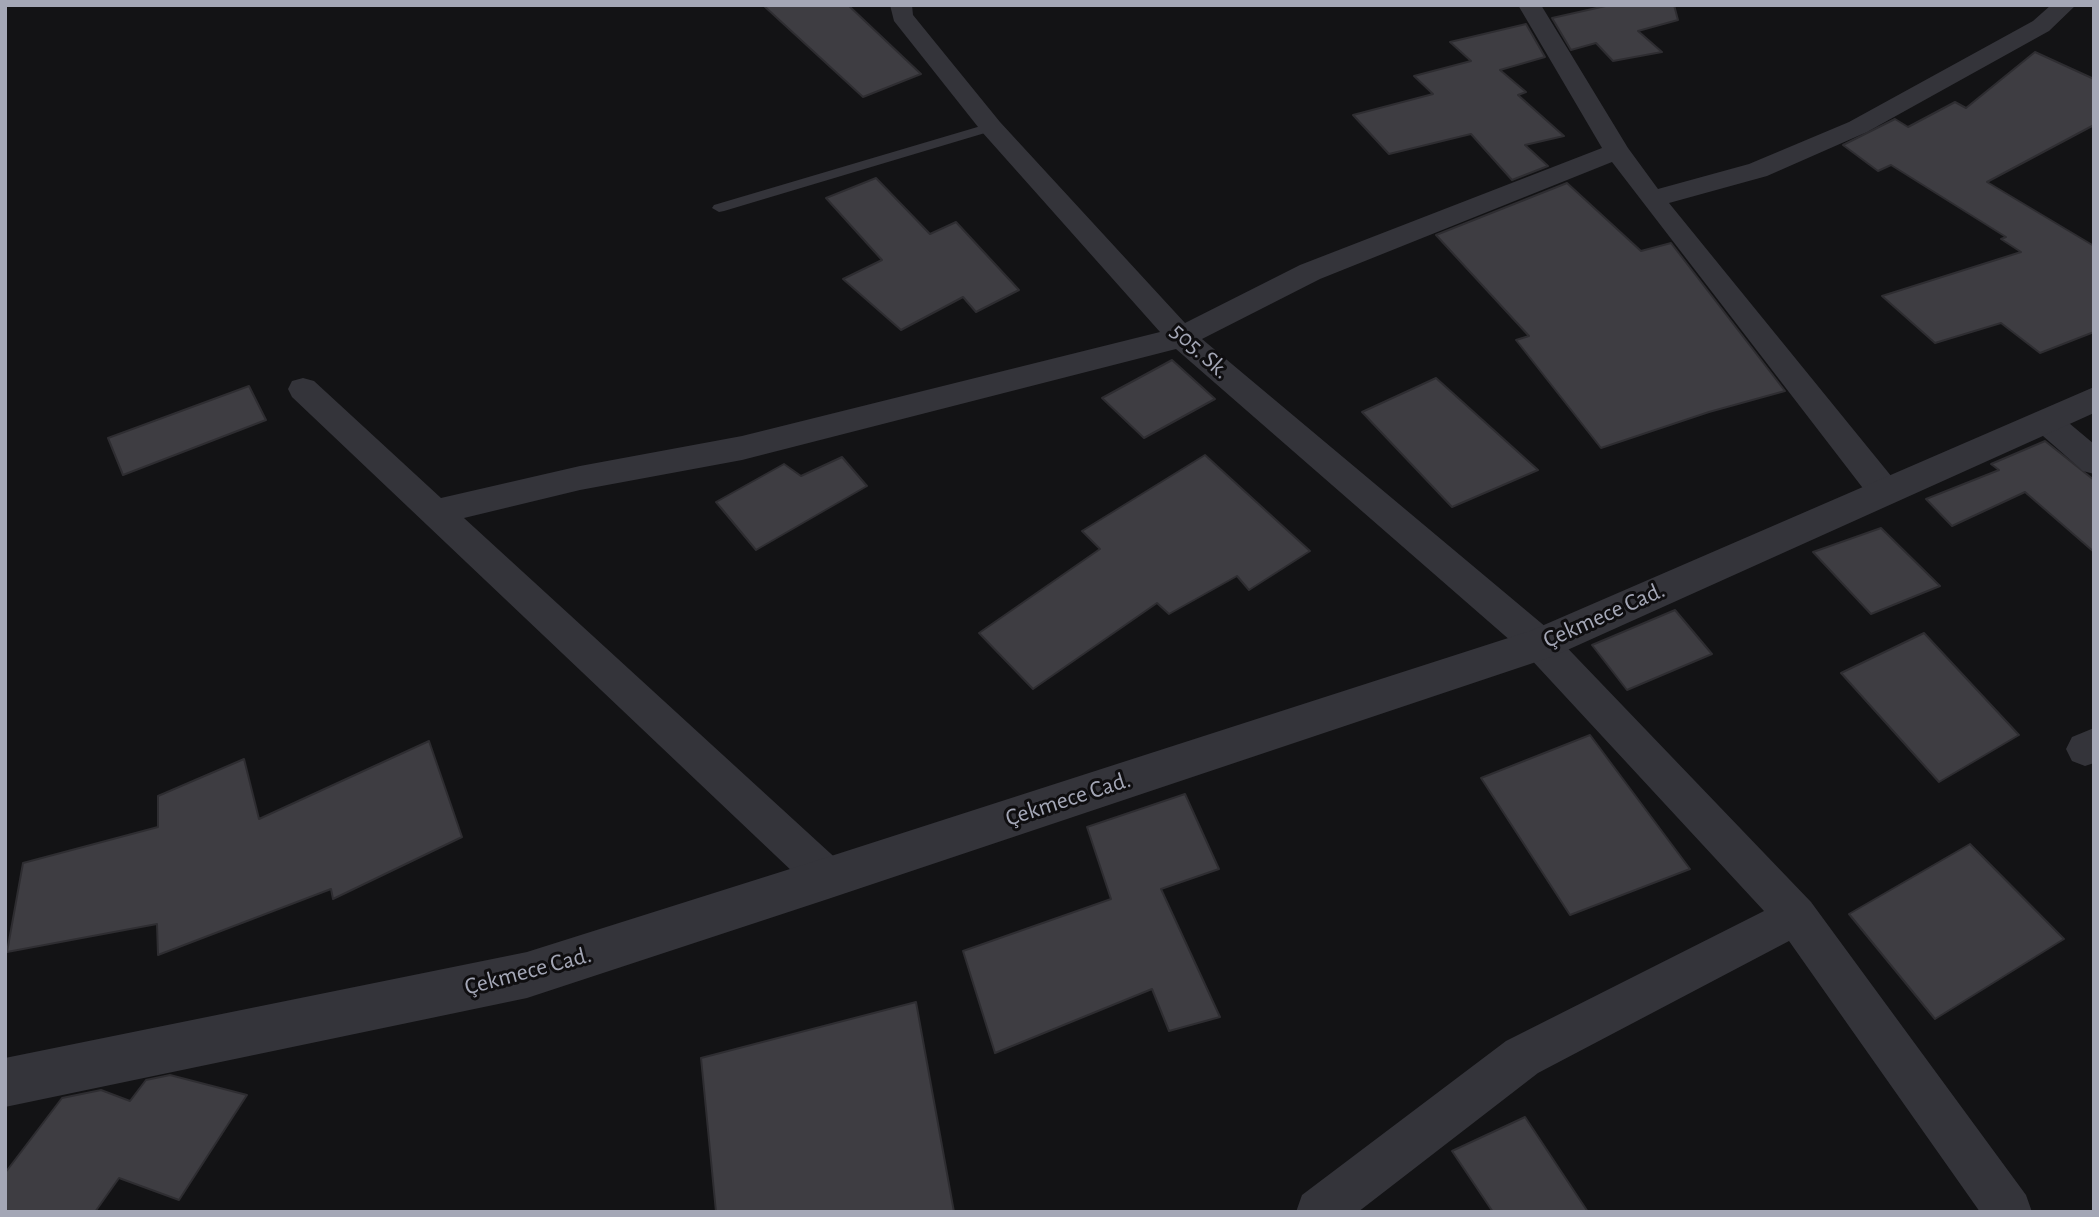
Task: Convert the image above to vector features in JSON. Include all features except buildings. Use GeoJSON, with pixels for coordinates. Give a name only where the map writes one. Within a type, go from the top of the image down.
{"type":"FeatureCollection","features":[{"type":"Feature","properties":{"kind":"street"},"geometry":{"type":"LineString","coordinates":[[1529,5],[1617,151],[1652,199],[1884,491]]}},
{"type":"Feature","properties":{"kind":"street"},"geometry":{"type":"LineString","coordinates":[[1652,199],[1758,170],[1858,127],[1950,79],[2041,26],[2065,5]]}},
{"type":"Feature","properties":{"kind":"street","name":"505. Sk."},"geometry":{"type":"LineString","coordinates":[[901,11],[990,127],[1181,337],[1540,645],[1796,916],[2009,1212]]}},
{"type":"Feature","properties":{"kind":"street"},"geometry":{"type":"LineString","coordinates":[[435,512],[580,478],[742,448],[1181,337],[1310,272],[1617,151]]}},
{"type":"Feature","properties":{"kind":"street"},"geometry":{"type":"LineString","coordinates":[[303,389],[828,878]]}},
{"type":"Feature","properties":{"kind":"street","name":"Çekmece Cad."},"geometry":{"type":"LineString","coordinates":[[5,1083],[527,975],[828,878],[1540,645],[2094,400]]}},
{"type":"Feature","properties":{"kind":"street"},"geometry":{"type":"LineString","coordinates":[[2046,421],[2094,462]]}},
{"type":"Feature","properties":{"kind":"street"},"geometry":{"type":"LineString","coordinates":[[1319,1212],[1522,1057],[1796,916]]}},
{"type":"Feature","properties":{"kind":"lane"},"geometry":{"type":"LineString","coordinates":[[719,208],[990,127]]}}]}
